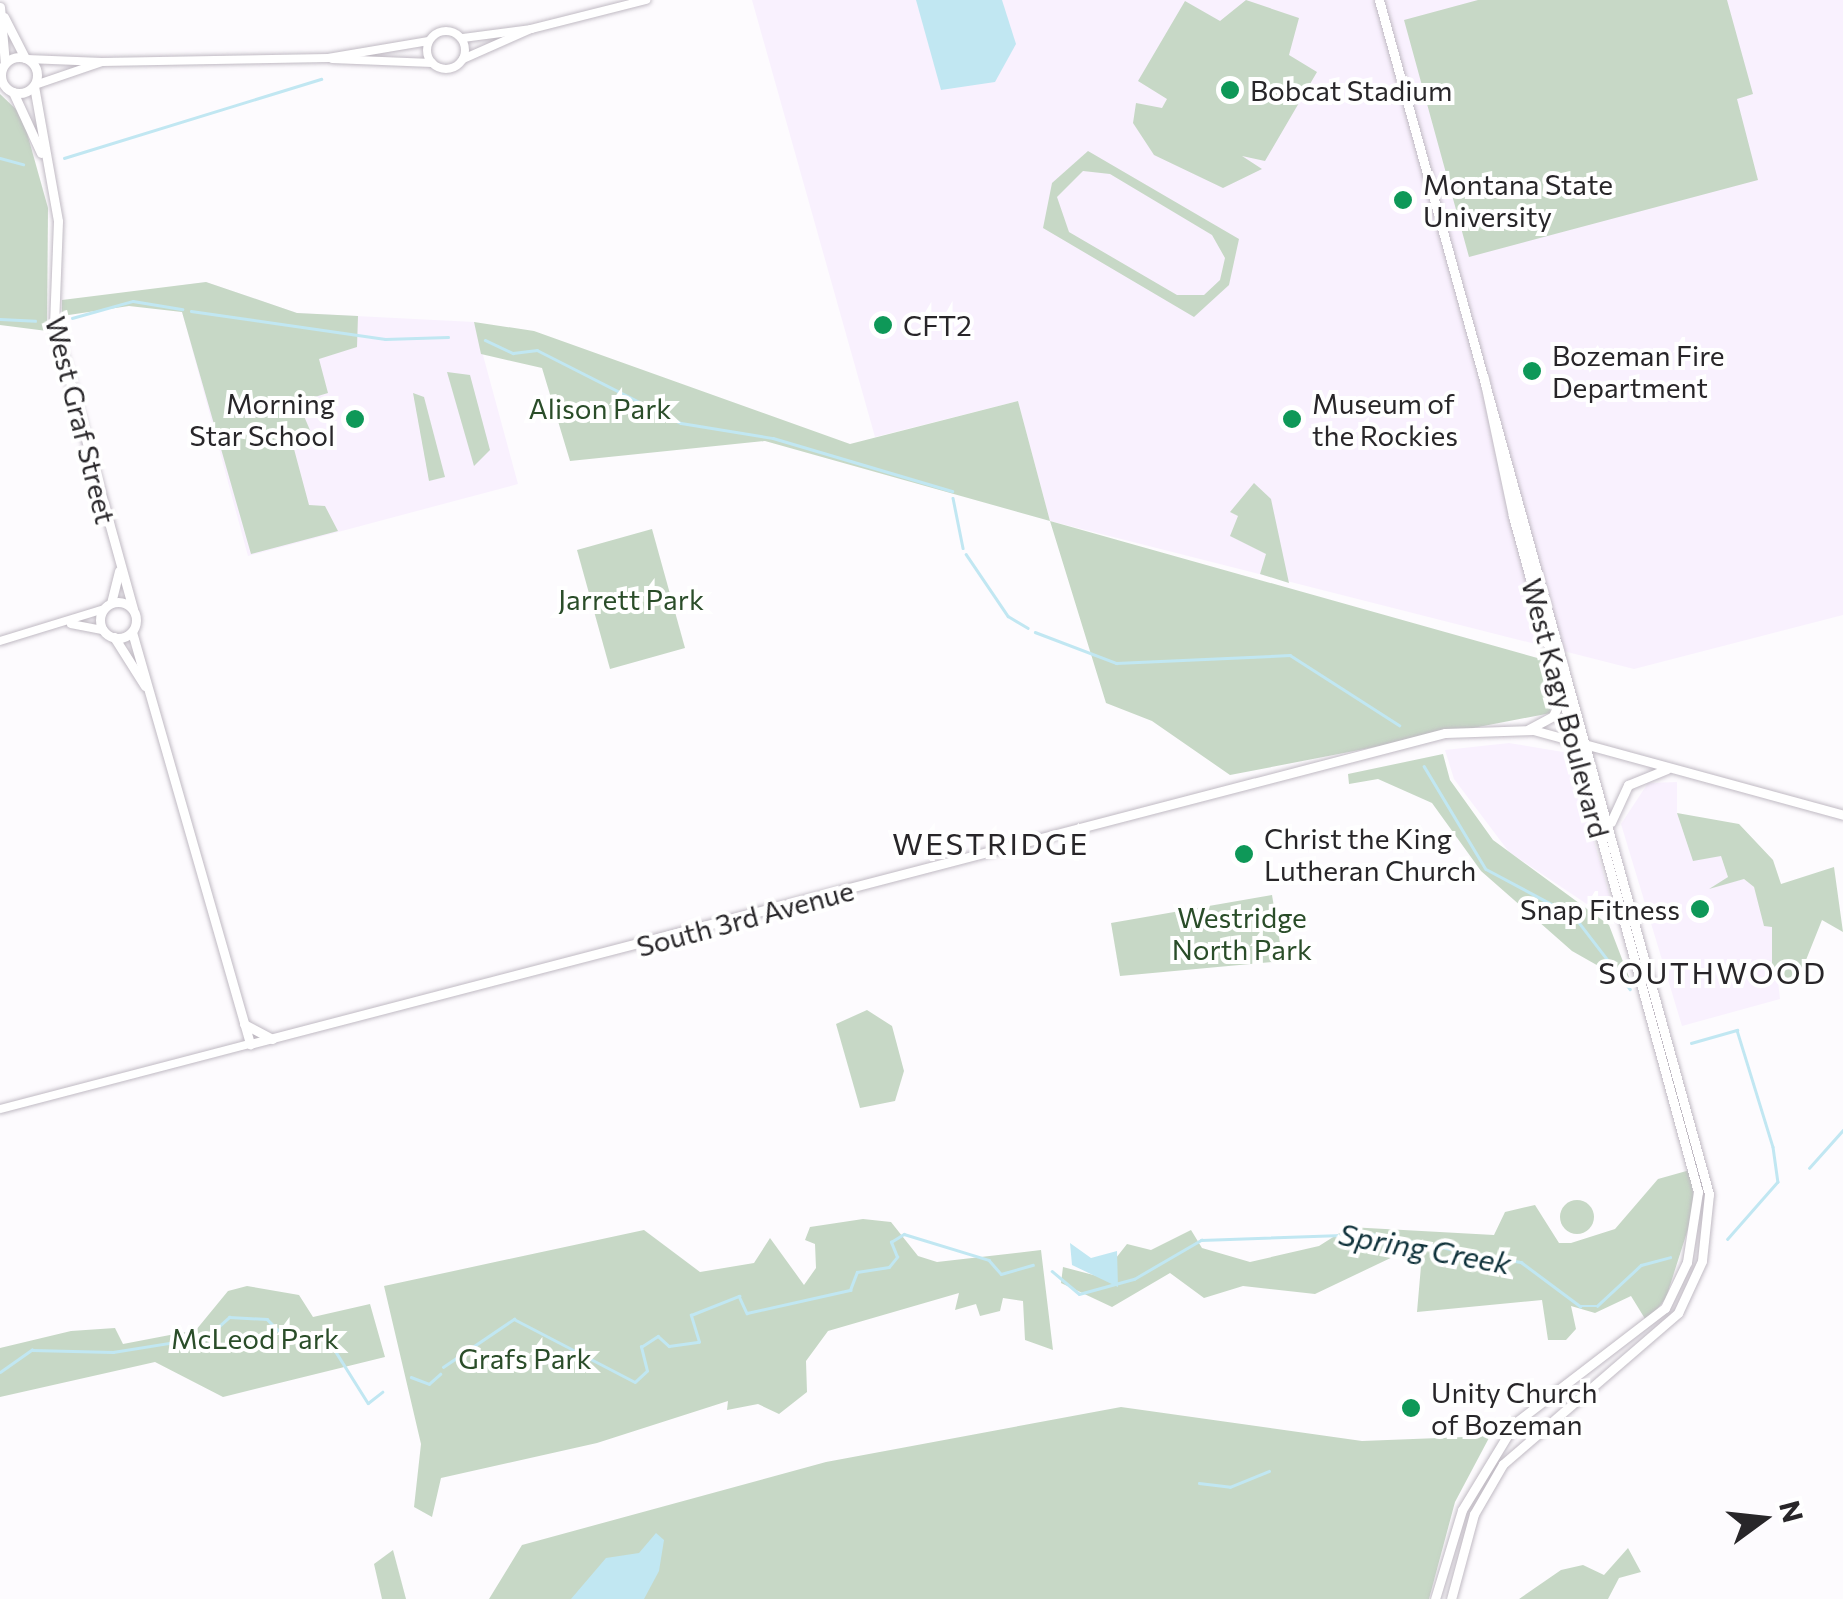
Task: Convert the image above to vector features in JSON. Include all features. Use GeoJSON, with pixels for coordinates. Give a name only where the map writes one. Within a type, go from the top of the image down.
{"type":"FeatureCollection","features":[{"type":"Feature","properties":{"kind":"main road","name":"West Kagy Boulevard"},"geometry":{"type":"LineString","coordinates":[[1379,0],[1670,1033],[1709,1194],[1696,1277],[1652,1344],[1558,1409],[1503,1464],[1464,1540],[1452,1599]]}},
{"type":"Feature","properties":{"kind":"main road","name":"West Graf Street"},"geometry":{"type":"LineString","coordinates":[[1,11],[26,58],[34,86],[41,153],[58,221],[54,324],[118,568],[133,609]]}},
{"type":"Feature","properties":{"kind":"main road","name":"West Graf Street"},"geometry":{"type":"LineString","coordinates":[[1,11],[5,64],[2,83],[13,92],[41,153]]}},
{"type":"Feature","properties":{"kind":"main road"},"geometry":{"type":"LineString","coordinates":[[5,64],[26,58]]}},
{"type":"Feature","properties":{"kind":"main road"},"geometry":{"type":"LineString","coordinates":[[13,92],[34,86]]}},
{"type":"Feature","properties":{"kind":"main road","name":"West Kagy Boulevard"},"geometry":{"type":"LineString","coordinates":[[1435,1599],[1462,1510],[1515,1423],[1651,1325],[1687,1262],[1696,1171],[1565,690],[1512,516],[1484,378]]}},
{"type":"Feature","properties":{"kind":"main road","name":"West Graf Street"},"geometry":{"type":"LineString","coordinates":[[103,630],[118,568]]}},
{"type":"Feature","properties":{"kind":"main road"},"geometry":{"type":"LineString","coordinates":[[108,606],[133,609],[132,632],[250,1044]]}},
{"type":"Feature","properties":{"kind":"main road"},"geometry":{"type":"LineString","coordinates":[[103,630],[114,637],[154,702]]}},
{"type":"Feature","properties":{"kind":"main road"},"geometry":{"type":"LineString","coordinates":[[114,637],[132,632]]}},
{"type":"Feature","properties":{"kind":"main road"},"geometry":{"type":"LineString","coordinates":[[1527,729],[1553,716],[1565,690]]}},
{"type":"Feature","properties":{"kind":"main road","name":"South 3rd Avenue"},"geometry":{"type":"LineString","coordinates":[[250,1044],[1422,737],[1527,729],[1843,814]]}},
{"type":"Feature","properties":{"kind":"main road"},"geometry":{"type":"LineString","coordinates":[[1611,824],[1628,785],[1676,768]]}},
{"type":"Feature","properties":{"kind":"main road"},"geometry":{"type":"LineString","coordinates":[[244,1024],[272,1039]]}},
{"type":"Feature","properties":{"kind":"street"},"geometry":{"type":"LineString","coordinates":[[328,58],[429,42],[445,31],[460,37],[531,29],[646,0]]}},
{"type":"Feature","properties":{"kind":"street"},"geometry":{"type":"LineString","coordinates":[[26,58],[102,62],[328,58],[432,64],[452,69],[464,59],[531,29]]}},
{"type":"Feature","properties":{"kind":"street"},"geometry":{"type":"LineString","coordinates":[[460,37],[464,59]]}},
{"type":"Feature","properties":{"kind":"street"},"geometry":{"type":"LineString","coordinates":[[429,42],[432,64]]}},
{"type":"Feature","properties":{"kind":"street"},"geometry":{"type":"LineString","coordinates":[[34,86],[102,62]]}},
{"type":"Feature","properties":{"kind":"street"},"geometry":{"type":"LineString","coordinates":[[0,640],[62,624],[108,606]]}},
{"type":"Feature","properties":{"kind":"street"},"geometry":{"type":"LineString","coordinates":[[62,624],[103,630]]}},
{"type":"Feature","properties":{"kind":"street"},"geometry":{"type":"LineString","coordinates":[[0,1110],[250,1044]]}},
{"type":"Feature","properties":{"kind":"shaded area","name":"Montana State University"},"geometry":{"type":"Polygon","coordinates":[[[752,0],[1843,0],[1843,615],[1634,669],[1050,521],[1018,401],[875,437],[752,0]]]}},
{"type":"Feature","properties":{"kind":"shaded area","name":"Morning Star School"},"geometry":{"type":"Polygon","coordinates":[[[206,282],[297,313],[474,322],[518,484],[248,556],[175,286],[206,282]]]}},
{"type":"Feature","properties":{"kind":"shaded area"},"geometry":{"type":"Polygon","coordinates":[[[1509,743],[1569,753],[1618,925],[1509,852],[1454,779],[1445,750],[1509,743]]]}},
{"type":"Feature","properties":{"kind":"shaded area"},"geometry":{"type":"Polygon","coordinates":[[[1677,782],[1677,813],[1721,856],[1728,877],[1716,886],[1744,879],[1754,887],[1772,926],[1780,999],[1682,1026],[1621,824],[1648,783],[1677,782]]]}},
{"type":"Feature","properties":{"kind":"green space","name":"Bobcat Stadium"},"geometry":{"type":"Polygon","coordinates":[[[1246,0],[1299,18],[1289,55],[1317,72],[1265,161],[1242,156],[1262,169],[1223,188],[1154,155],[1133,123],[1136,103],[1162,108],[1167,99],[1138,81],[1185,1],[1220,21],[1246,0]]]}},
{"type":"Feature","properties":{"kind":"green space"},"geometry":{"type":"Polygon","coordinates":[[[1478,0],[1727,0],[1753,94],[1737,99],[1758,180],[1469,257],[1404,20],[1478,0]]]}},
{"type":"Feature","properties":{"kind":"green space"},"geometry":{"type":"Polygon","coordinates":[[[0,94],[22,115],[48,208],[47,331],[0,325],[0,94]]]}},
{"type":"Feature","properties":{"kind":"green space"},"geometry":{"type":"Polygon","coordinates":[[[1088,151],[1239,239],[1229,285],[1194,317],[1043,228],[1052,183],[1088,151]],[[1083,171],[1057,197],[1069,232],[1177,295],[1204,295],[1220,280],[1225,258],[1212,235],[1110,174],[1083,171]]]}},
{"type":"Feature","properties":{"kind":"green space"},"geometry":{"type":"Polygon","coordinates":[[[206,282],[297,313],[358,316],[357,347],[319,359],[328,393],[298,402],[315,442],[294,449],[309,505],[325,506],[338,531],[251,554],[182,312],[129,306],[62,316],[62,300],[206,282]]]}},
{"type":"Feature","properties":{"kind":"green space","name":"Alison Park"},"geometry":{"type":"Polygon","coordinates":[[[474,322],[534,331],[850,444],[1018,401],[1050,521],[765,441],[570,461],[542,368],[481,354],[474,322]]]}},
{"type":"Feature","properties":{"kind":"green space"},"geometry":{"type":"Polygon","coordinates":[[[447,372],[470,375],[490,450],[474,466],[447,372]]]}},
{"type":"Feature","properties":{"kind":"green space"},"geometry":{"type":"Polygon","coordinates":[[[413,393],[424,397],[445,477],[429,481],[413,393]]]}},
{"type":"Feature","properties":{"kind":"green space"},"geometry":{"type":"Polygon","coordinates":[[[1254,483],[1271,499],[1289,583],[1260,574],[1266,554],[1230,536],[1238,516],[1230,512],[1254,483]]]}},
{"type":"Feature","properties":{"kind":"green space"},"geometry":{"type":"Polygon","coordinates":[[[1050,521],[1541,659],[1551,713],[1230,775],[1152,721],[1106,703],[1050,521]]]}},
{"type":"Feature","properties":{"kind":"green space","name":"Jarrett Park"},"geometry":{"type":"Polygon","coordinates":[[[652,529],[685,648],[610,669],[577,550],[652,529]]]}},
{"type":"Feature","properties":{"kind":"green space"},"geometry":{"type":"Polygon","coordinates":[[[1443,754],[1450,780],[1493,840],[1609,925],[1632,985],[1572,951],[1481,871],[1432,803],[1378,779],[1349,784],[1348,774],[1443,754]]]}},
{"type":"Feature","properties":{"kind":"green space"},"geometry":{"type":"Polygon","coordinates":[[[1677,813],[1739,824],[1773,860],[1781,884],[1834,867],[1843,932],[1822,920],[1798,980],[1772,975],[1772,927],[1764,926],[1754,887],[1744,879],[1709,889],[1728,877],[1721,856],[1693,861],[1677,813]]]}},
{"type":"Feature","properties":{"kind":"green space","name":"Westridge North Park"},"geometry":{"type":"Polygon","coordinates":[[[1272,895],[1283,961],[1120,976],[1111,923],[1272,895]]]}},
{"type":"Feature","properties":{"kind":"green space"},"geometry":{"type":"Polygon","coordinates":[[[867,1010],[892,1026],[904,1071],[895,1101],[860,1108],[836,1024],[867,1010]]]}},
{"type":"Feature","properties":{"kind":"green space"},"geometry":{"type":"Polygon","coordinates":[[[1690,1170],[1695,1207],[1666,1298],[1647,1322],[1631,1296],[1595,1313],[1571,1306],[1576,1329],[1566,1340],[1548,1340],[1542,1300],[1417,1312],[1421,1266],[1399,1254],[1315,1294],[1243,1286],[1204,1298],[1170,1273],[1112,1307],[1061,1283],[1063,1267],[1101,1277],[1127,1244],[1151,1250],[1191,1230],[1202,1248],[1250,1262],[1319,1246],[1349,1227],[1494,1235],[1505,1212],[1535,1205],[1559,1243],[1571,1243],[1615,1229],[1658,1179],[1690,1170]]]}},
{"type":"Feature","properties":{"kind":"green space"},"geometry":{"type":"Polygon","coordinates":[[[1577,1200],[1589,1205],[1594,1217],[1589,1229],[1577,1234],[1565,1229],[1560,1217],[1565,1205],[1577,1200]]]}},
{"type":"Feature","properties":{"kind":"green space","name":"Grafs Park"},"geometry":{"type":"Polygon","coordinates":[[[863,1219],[891,1222],[918,1256],[937,1262],[1041,1250],[1053,1350],[1025,1340],[1023,1301],[1003,1298],[1000,1311],[980,1316],[976,1304],[955,1310],[959,1293],[828,1331],[806,1361],[807,1392],[779,1414],[758,1404],[727,1410],[728,1401],[597,1443],[441,1478],[432,1517],[414,1507],[421,1444],[384,1286],[644,1230],[700,1272],[754,1263],[770,1238],[804,1285],[816,1268],[815,1244],[805,1240],[810,1227],[863,1219]]]}},
{"type":"Feature","properties":{"kind":"green space","name":"McLeod Park"},"geometry":{"type":"Polygon","coordinates":[[[247,1286],[299,1295],[313,1317],[370,1304],[385,1357],[223,1397],[155,1362],[0,1397],[0,1348],[71,1331],[115,1328],[123,1344],[196,1330],[228,1291],[247,1286]]]}},
{"type":"Feature","properties":{"kind":"green space"},"geometry":{"type":"Polygon","coordinates":[[[1121,1407],[1362,1441],[1490,1436],[1455,1502],[1429,1599],[489,1599],[522,1545],[826,1462],[1121,1407]]]}},
{"type":"Feature","properties":{"kind":"green space"},"geometry":{"type":"Polygon","coordinates":[[[1628,1548],[1641,1572],[1619,1578],[1608,1599],[1519,1599],[1561,1570],[1583,1565],[1604,1575],[1628,1548]]]}},
{"type":"Feature","properties":{"kind":"green space"},"geometry":{"type":"Polygon","coordinates":[[[393,1550],[406,1599],[382,1599],[374,1564],[393,1550]]]}},
{"type":"Feature","properties":{"kind":"water"},"geometry":{"type":"Polygon","coordinates":[[[916,0],[1002,0],[1016,44],[995,82],[941,90],[916,0]]]}},
{"type":"Feature","properties":{"kind":"water"},"geometry":{"type":"Polygon","coordinates":[[[1070,1243],[1091,1258],[1117,1251],[1118,1287],[1072,1265],[1070,1243]]]}},
{"type":"Feature","properties":{"kind":"water"},"geometry":{"type":"Polygon","coordinates":[[[656,1533],[664,1540],[659,1571],[644,1599],[571,1599],[606,1558],[639,1553],[656,1533]]]}},
{"type":"Feature","properties":{"kind":"waterway"},"geometry":{"type":"LineString","coordinates":[[64,158],[321,79]]}},
{"type":"Feature","properties":{"kind":"waterway"},"geometry":{"type":"LineString","coordinates":[[0,158],[23,164]]}},
{"type":"Feature","properties":{"kind":"waterway"},"geometry":{"type":"LineString","coordinates":[[72,318],[133,301],[182,309]]}},
{"type":"Feature","properties":{"kind":"waterway"},"geometry":{"type":"LineString","coordinates":[[191,311],[385,339],[448,337]]}},
{"type":"Feature","properties":{"kind":"waterway"},"geometry":{"type":"LineString","coordinates":[[0,319],[35,321]]}},
{"type":"Feature","properties":{"kind":"waterway"},"geometry":{"type":"LineString","coordinates":[[485,340],[513,353],[537,350],[681,423],[773,438],[952,491]]}},
{"type":"Feature","properties":{"kind":"waterway"},"geometry":{"type":"LineString","coordinates":[[953,498],[963,548]]}},
{"type":"Feature","properties":{"kind":"waterway"},"geometry":{"type":"LineString","coordinates":[[966,554],[1008,616],[1028,628]]}},
{"type":"Feature","properties":{"kind":"waterway"},"geometry":{"type":"LineString","coordinates":[[1035,632],[1116,663],[1290,655],[1399,725]]}},
{"type":"Feature","properties":{"kind":"waterway"},"geometry":{"type":"LineString","coordinates":[[1424,766],[1486,869],[1574,916],[1630,989]]}},
{"type":"Feature","properties":{"kind":"waterway"},"geometry":{"type":"LineString","coordinates":[[1691,1043],[1737,1030],[1773,1147],[1778,1182],[1728,1239]]}},
{"type":"Feature","properties":{"kind":"waterway","name":"Spring Creek"},"geometry":{"type":"LineString","coordinates":[[1809,1168],[1843,1130]]}},
{"type":"Feature","properties":{"kind":"waterway","name":"Spring Creek"},"geometry":{"type":"LineString","coordinates":[[443,1367],[514,1319],[635,1382],[647,1371],[641,1347],[658,1336],[669,1346],[699,1342],[691,1315],[739,1296],[747,1313],[850,1290],[857,1272],[889,1267],[897,1257],[891,1242],[904,1234],[989,1260],[1001,1274],[1033,1265]]}},
{"type":"Feature","properties":{"kind":"waterway","name":"Spring Creek"},"geometry":{"type":"LineString","coordinates":[[1052,1271],[1079,1294],[1134,1279],[1201,1240],[1371,1234],[1521,1262],[1580,1306],[1597,1306],[1641,1265],[1670,1257]]}},
{"type":"Feature","properties":{"kind":"waterway","name":"Spring Creek"},"geometry":{"type":"LineString","coordinates":[[0,1372],[32,1350],[113,1352],[207,1337],[229,1317],[267,1319],[287,1339],[326,1336],[368,1403],[382,1392]]}},
{"type":"Feature","properties":{"kind":"waterway","name":"Spring Creek"},"geometry":{"type":"LineString","coordinates":[[411,1377],[429,1384],[440,1374]]}},
{"type":"Feature","properties":{"kind":"waterway"},"geometry":{"type":"LineString","coordinates":[[1199,1483],[1230,1487],[1269,1471]]}},
{"type":"Feature","properties":{"kind":"place","name":"Bobcat Stadium"},"geometry":{"type":"Point","coordinates":[1230,90]}},
{"type":"Feature","properties":{"kind":"place","name":"Montana State University"},"geometry":{"type":"Point","coordinates":[1403,200]}},
{"type":"Feature","properties":{"kind":"place","name":"CFT2"},"geometry":{"type":"Point","coordinates":[883,325]}},
{"type":"Feature","properties":{"kind":"place","name":"Bozeman Fire Department"},"geometry":{"type":"Point","coordinates":[1532,371]}},
{"type":"Feature","properties":{"kind":"place","name":"Morning Star School"},"geometry":{"type":"Point","coordinates":[355,419]}},
{"type":"Feature","properties":{"kind":"place","name":"Museum of the Rockies"},"geometry":{"type":"Point","coordinates":[1292,419]}},
{"type":"Feature","properties":{"kind":"place","name":"Christ the King Lutheran Church"},"geometry":{"type":"Point","coordinates":[1244,854]}},
{"type":"Feature","properties":{"kind":"place","name":"Snap Fitness"},"geometry":{"type":"Point","coordinates":[1700,909]}},
{"type":"Feature","properties":{"kind":"place","name":"Unity Church of Bozeman"},"geometry":{"type":"Point","coordinates":[1411,1408]}},
{"type":"Feature","properties":{"kind":"district","name":"WESTRIDGE"},"geometry":{"type":"Point","coordinates":[991,843]}},
{"type":"Feature","properties":{"kind":"district","name":"SOUTHWOOD"},"geometry":{"type":"Point","coordinates":[1713,972]}}]}
